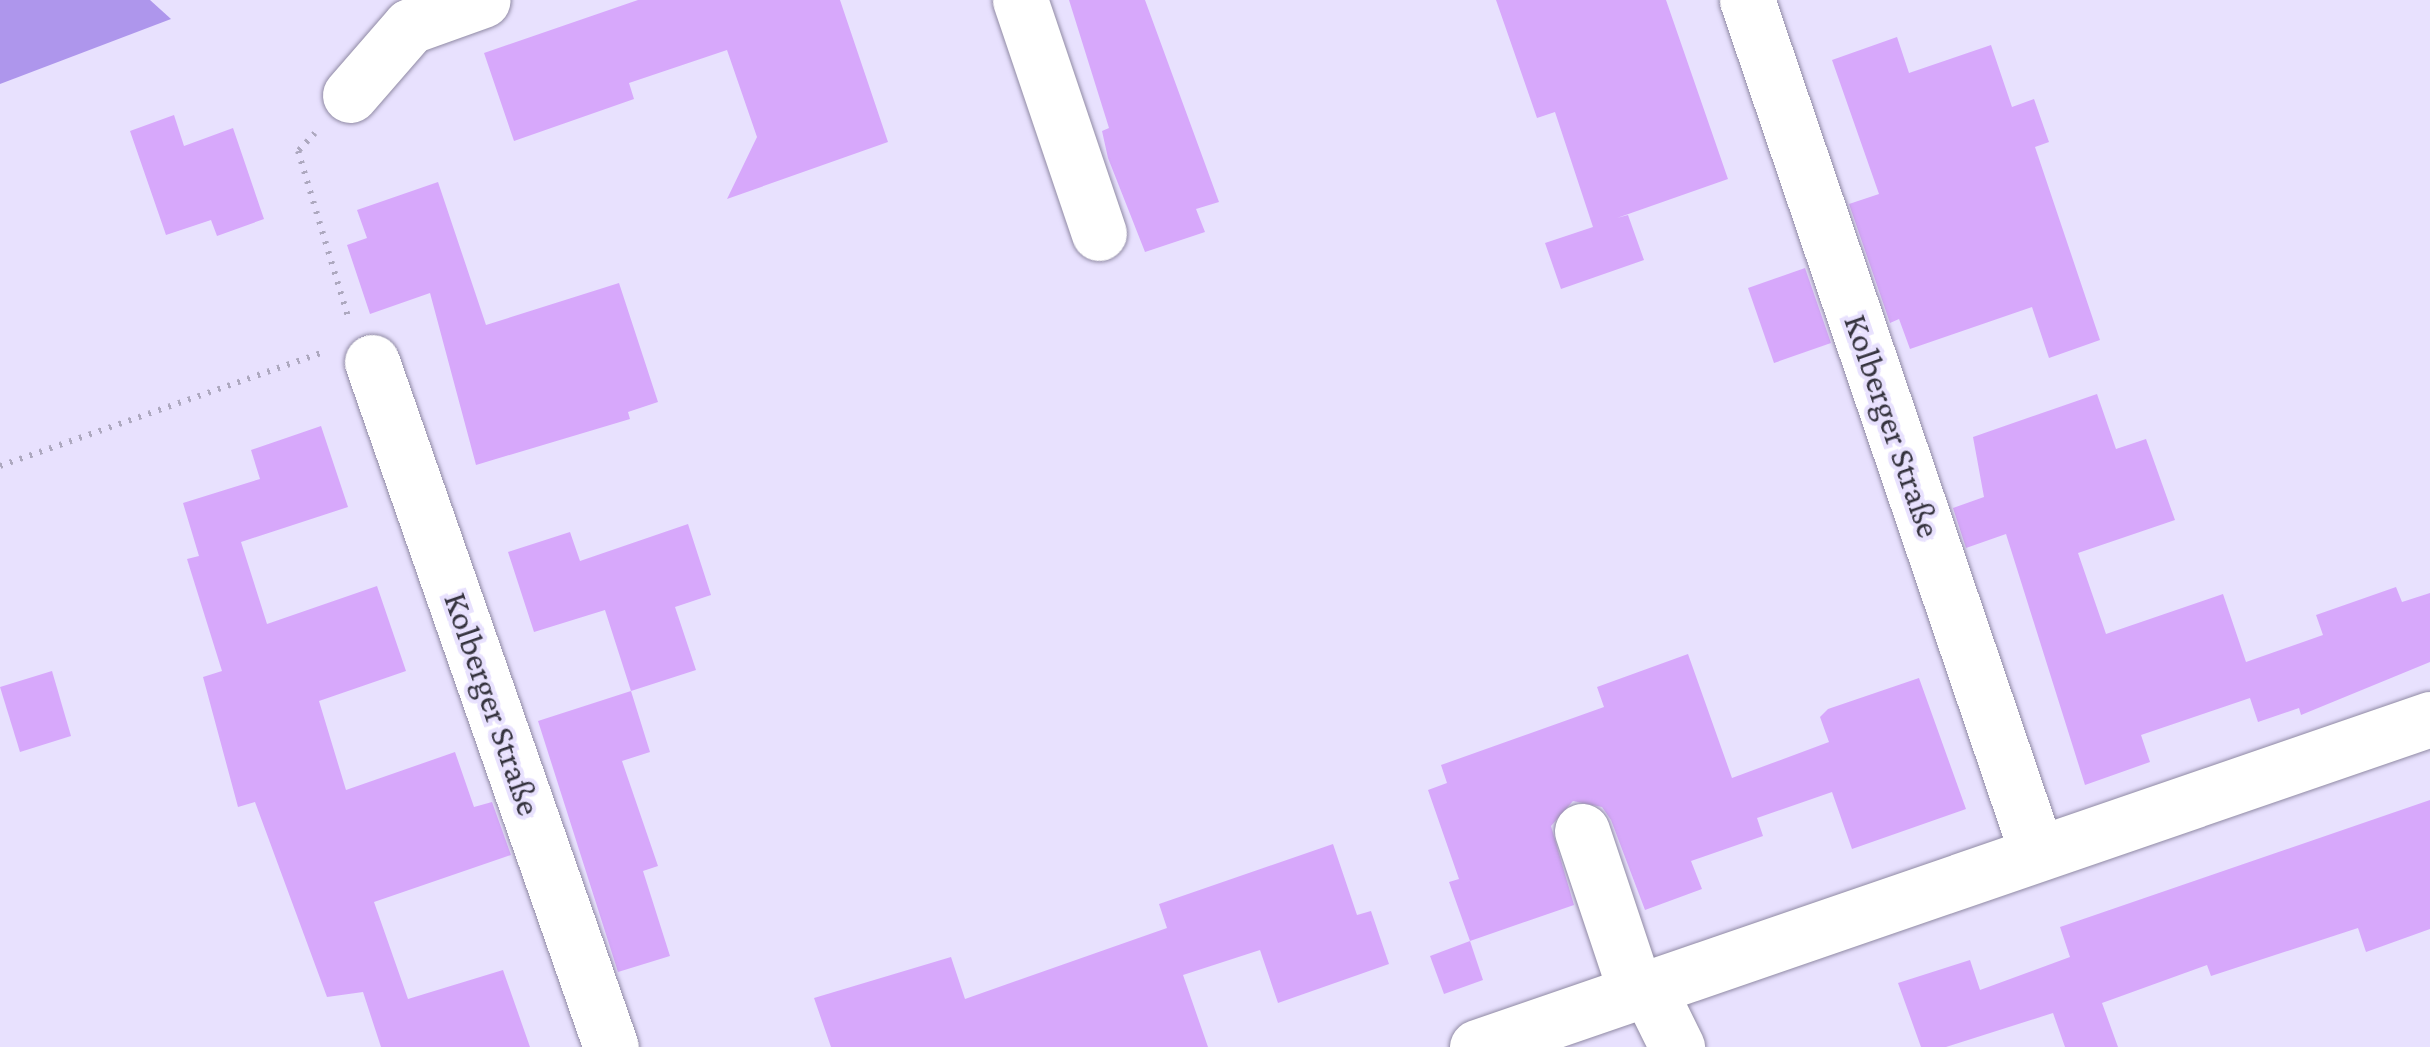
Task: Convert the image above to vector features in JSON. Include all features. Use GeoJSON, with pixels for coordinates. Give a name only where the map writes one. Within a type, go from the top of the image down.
{"type":"FeatureCollection","features":[{"type":"Feature","properties":{"kind":"street"},"geometry":{"type":"LineString","coordinates":[[350,95],[410,26],[483,0]]}},
{"type":"Feature","properties":{"kind":"street"},"geometry":{"type":"LineString","coordinates":[[1020,0],[1099,234]]}},
{"type":"Feature","properties":{"kind":"street","name":"Kolberger Straße"},"geometry":{"type":"LineString","coordinates":[[1747,0],[2036,853]]}},
{"type":"Feature","properties":{"kind":"street","name":"Kolberger Straße"},"geometry":{"type":"LineString","coordinates":[[366,350],[611,1047]]}},
{"type":"Feature","properties":{"kind":"street"},"geometry":{"type":"LineString","coordinates":[[1477,1047],[2430,718]]}},
{"type":"Feature","properties":{"kind":"street"},"geometry":{"type":"LineString","coordinates":[[1582,831],[1642,990],[1676,1047]]}},
{"type":"Feature","properties":{"kind":"path"},"geometry":{"type":"LineString","coordinates":[[0,466],[366,350],[298,151],[350,95]]}},
{"type":"Feature","properties":{"kind":"shaded area"},"geometry":{"type":"Polygon","coordinates":[[[0,0],[150,0],[171,19],[0,84],[0,0]]]}},
{"type":"Feature","properties":{"kind":"building"},"geometry":{"type":"Polygon","coordinates":[[[638,0],[840,0],[888,142],[727,199],[757,137],[727,50],[629,83],[634,99],[514,141],[484,53],[638,0]]]}},
{"type":"Feature","properties":{"kind":"building"},"geometry":{"type":"Polygon","coordinates":[[[1069,0],[1145,0],[1219,202],[1196,209],[1205,232],[1145,252],[1108,158],[1102,131],[1109,128],[1069,0]]]}},
{"type":"Feature","properties":{"kind":"building"},"geometry":{"type":"Polygon","coordinates":[[[1496,0],[1666,0],[1728,179],[1617,218],[1628,215],[1644,260],[1561,289],[1545,243],[1593,227],[1555,112],[1537,118],[1496,0]]]}},
{"type":"Feature","properties":{"kind":"building"},"geometry":{"type":"Polygon","coordinates":[[[1897,37],[1909,73],[1991,45],[2012,107],[2034,99],[2049,142],[2035,147],[2100,340],[2049,358],[2032,307],[1910,349],[1899,319],[1890,323],[1849,204],[1879,194],[1832,60],[1897,37]]]}},
{"type":"Feature","properties":{"kind":"building"},"geometry":{"type":"Polygon","coordinates":[[[174,115],[184,146],[233,128],[264,219],[217,236],[211,220],[166,235],[130,131],[174,115]]]}},
{"type":"Feature","properties":{"kind":"building"},"geometry":{"type":"Polygon","coordinates":[[[438,182],[486,325],[619,283],[658,402],[628,412],[630,419],[476,465],[430,293],[370,314],[347,245],[367,238],[357,210],[438,182]]]}},
{"type":"Feature","properties":{"kind":"building"},"geometry":{"type":"Polygon","coordinates":[[[1805,268],[1831,343],[1774,363],[1748,288],[1805,268]]]}},
{"type":"Feature","properties":{"kind":"building"},"geometry":{"type":"Polygon","coordinates":[[[2097,394],[2116,449],[2146,439],[2175,520],[2078,553],[2106,634],[2223,594],[2246,662],[2323,635],[2316,615],[2396,587],[2402,602],[2430,593],[2430,662],[2301,715],[2299,708],[2258,722],[2250,698],[2141,735],[2150,762],[2085,785],[2006,534],[1966,548],[1953,508],[1984,497],[1973,437],[2097,394]]]}},
{"type":"Feature","properties":{"kind":"building"},"geometry":{"type":"Polygon","coordinates":[[[321,426],[348,507],[241,542],[267,624],[377,586],[406,671],[319,701],[346,790],[455,752],[474,807],[492,802],[511,855],[374,902],[408,999],[503,970],[530,1047],[381,1047],[363,992],[327,997],[255,802],[238,807],[203,677],[222,671],[187,559],[199,556],[183,503],[260,479],[251,450],[321,426]]]}},
{"type":"Feature","properties":{"kind":"building"},"geometry":{"type":"Polygon","coordinates":[[[688,524],[711,595],[675,607],[696,670],[631,691],[605,610],[534,632],[508,552],[570,532],[580,561],[688,524]]]}},
{"type":"Feature","properties":{"kind":"building"},"geometry":{"type":"Polygon","coordinates":[[[1688,654],[1732,778],[1829,742],[1820,717],[1828,709],[1919,678],[1966,809],[1852,849],[1832,792],[1757,818],[1763,836],[1691,861],[1702,889],[1645,910],[1611,820],[1602,807],[1573,801],[1551,826],[1574,905],[1470,941],[1449,882],[1459,879],[1428,790],[1447,783],[1441,765],[1604,707],[1597,687],[1688,654]]]}},
{"type":"Feature","properties":{"kind":"building"},"geometry":{"type":"Polygon","coordinates":[[[52,671],[71,736],[20,752],[0,687],[52,671]]]}},
{"type":"Feature","properties":{"kind":"building"},"geometry":{"type":"Polygon","coordinates":[[[631,691],[650,752],[622,761],[658,866],[643,871],[670,956],[618,972],[538,721],[631,691]]]}},
{"type":"Feature","properties":{"kind":"building"},"geometry":{"type":"Polygon","coordinates":[[[2430,800],[2430,929],[2366,952],[2358,928],[2211,976],[2207,965],[2102,1003],[2118,1047],[2065,1047],[2053,1013],[1946,1047],[1921,1047],[1898,983],[1970,960],[1980,990],[2070,957],[2060,927],[2430,800]]]}},
{"type":"Feature","properties":{"kind":"building"},"geometry":{"type":"Polygon","coordinates":[[[1333,844],[1357,915],[1371,911],[1389,964],[1278,1003],[1260,950],[1183,975],[1208,1047],[831,1047],[814,998],[951,957],[965,999],[1167,928],[1159,904],[1333,844]]]}},
{"type":"Feature","properties":{"kind":"building"},"geometry":{"type":"Polygon","coordinates":[[[1470,941],[1483,980],[1444,994],[1430,956],[1470,941]]]}}]}
